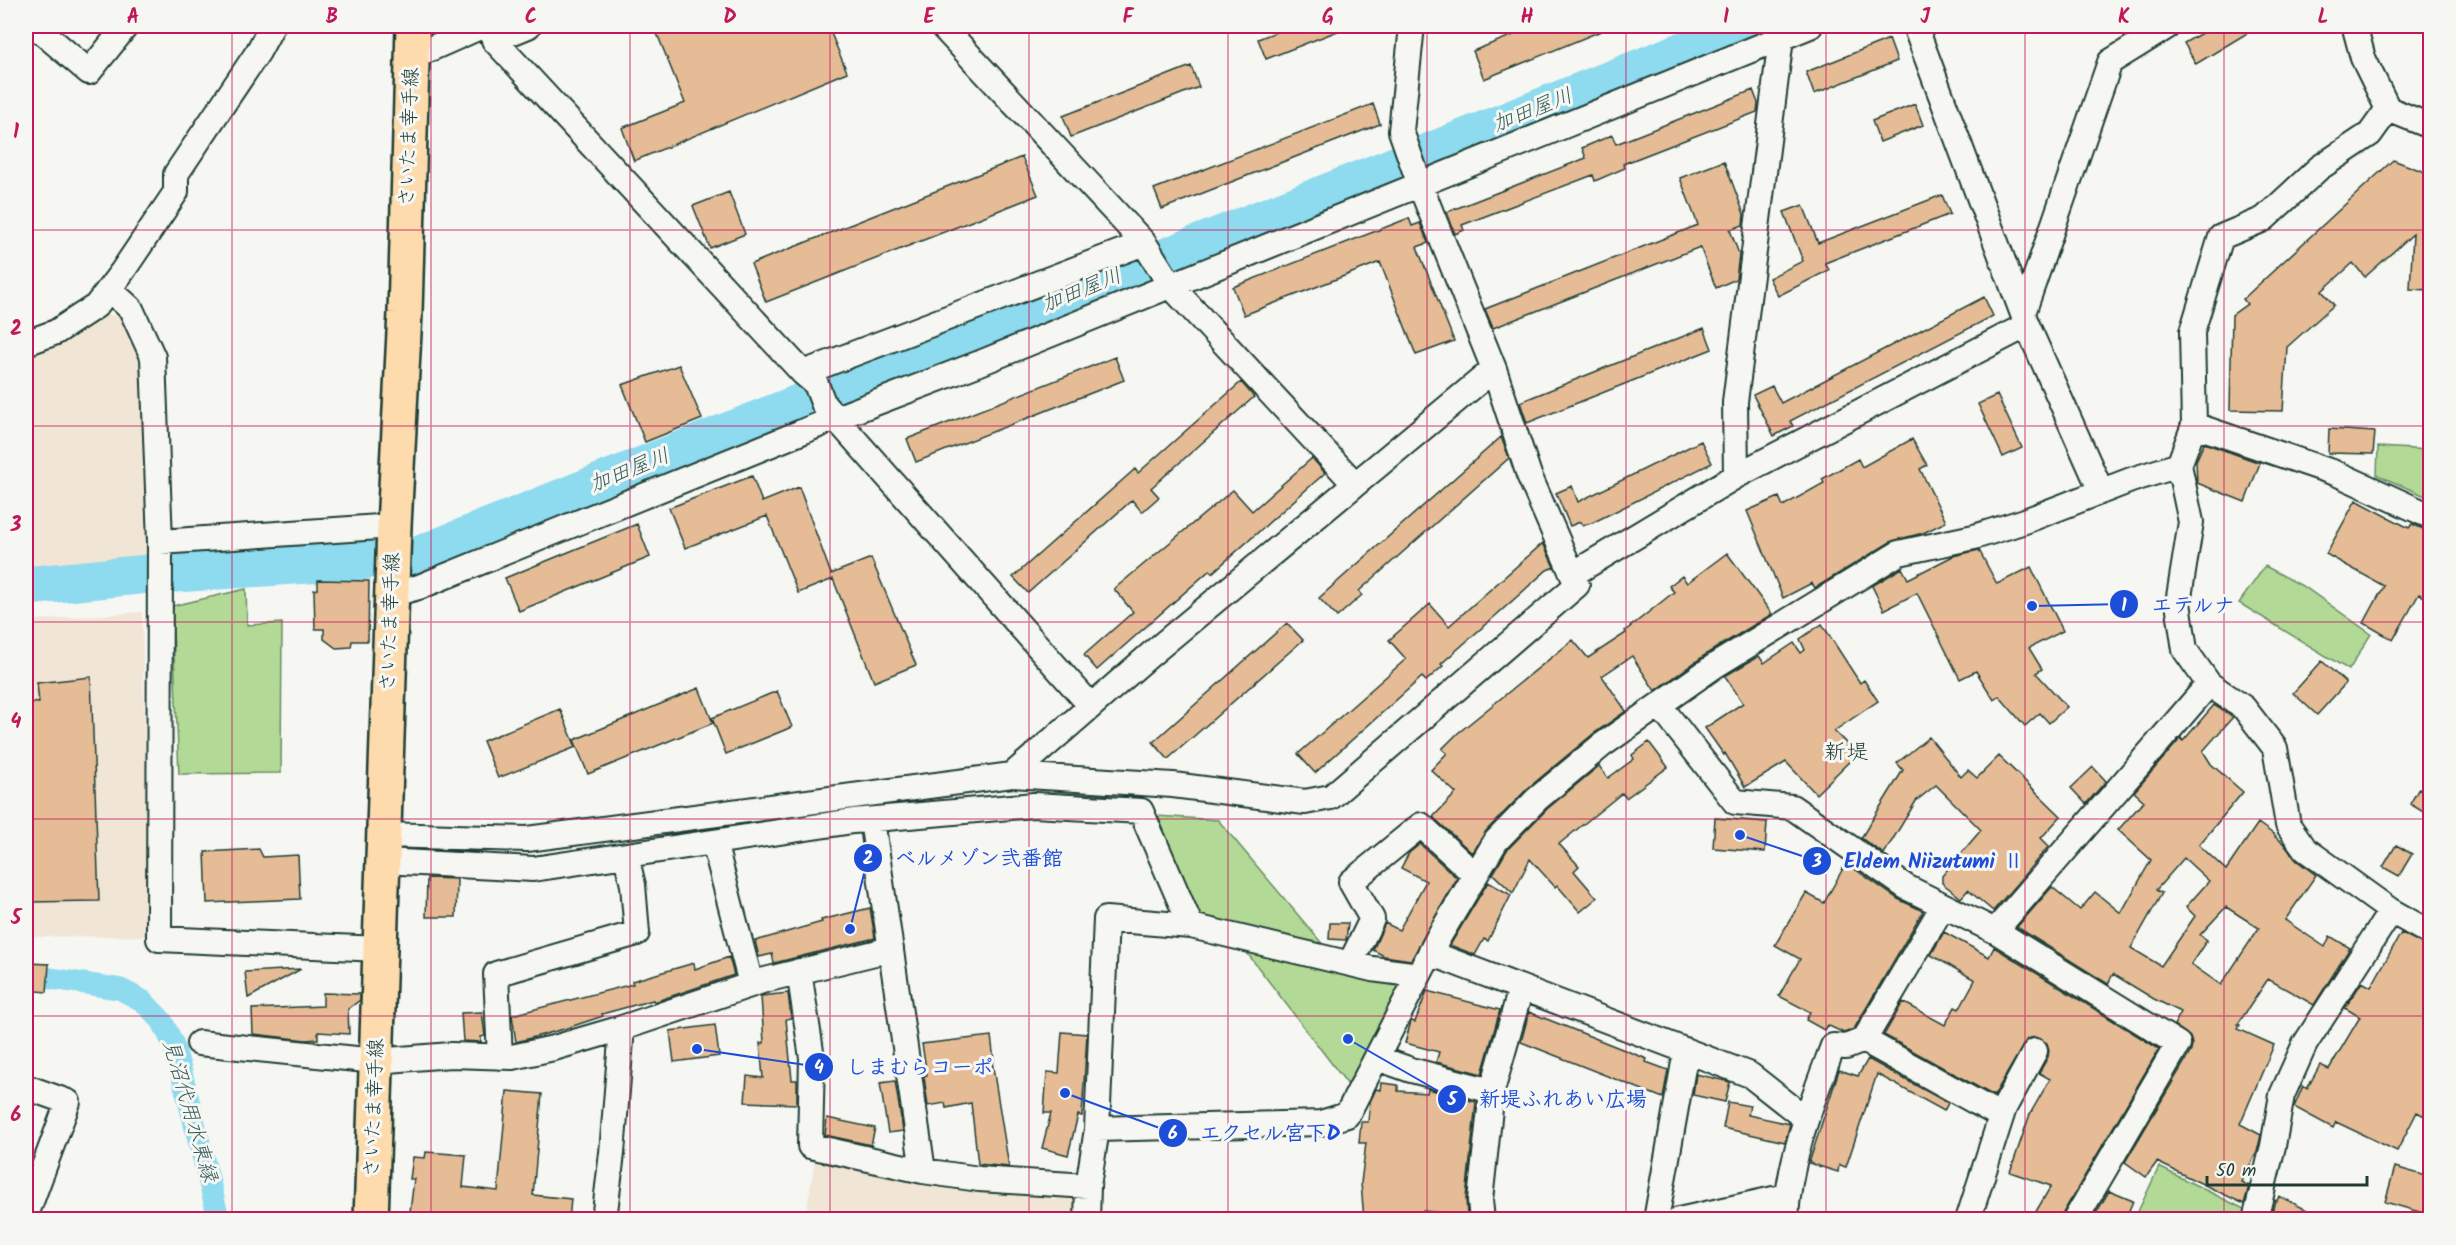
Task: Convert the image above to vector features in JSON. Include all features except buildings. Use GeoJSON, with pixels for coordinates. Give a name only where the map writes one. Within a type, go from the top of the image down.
{"type":"FeatureCollection","features":[{"type":"Feature","properties":{"kind":"main road","name":"さいたま幸手線"},"geometry":{"type":"LineString","coordinates":[[371,1220],[394,526],[405,313],[412,41]]}},
{"type":"Feature","properties":{"kind":"street"},"geometry":{"type":"LineString","coordinates":[[26,30],[28,26]]}},
{"type":"Feature","properties":{"kind":"street"},"geometry":{"type":"LineString","coordinates":[[35,26],[89,72],[126,26]]}},
{"type":"Feature","properties":{"kind":"street"},"geometry":{"type":"LineString","coordinates":[[26,343],[56,332],[83,316],[96,306],[110,290],[176,192],[176,174],[258,52],[272,26]]}},
{"type":"Feature","properties":{"kind":"street"},"geometry":{"type":"LineString","coordinates":[[412,41],[482,26]]}},
{"type":"Feature","properties":{"kind":"street"},"geometry":{"type":"LineString","coordinates":[[528,26],[494,40],[820,395],[1092,706]]}},
{"type":"Feature","properties":{"kind":"street"},"geometry":{"type":"LineString","coordinates":[[942,26],[1144,243],[1171,286],[1354,483]]}},
{"type":"Feature","properties":{"kind":"street"},"geometry":{"type":"LineString","coordinates":[[383,848],[527,839],[1012,775],[1173,785],[1305,802],[1331,797],[1577,585],[1529,475],[1494,369],[1401,130],[1413,26]]}},
{"type":"Feature","properties":{"kind":"street"},"geometry":{"type":"LineString","coordinates":[[820,395],[980,363],[1171,286],[1415,168],[1810,26]]}},
{"type":"Feature","properties":{"kind":"street"},"geometry":{"type":"LineString","coordinates":[[1915,26],[2025,319],[2101,491]]}},
{"type":"Feature","properties":{"kind":"street"},"geometry":{"type":"LineString","coordinates":[[1573,574],[1736,476],[2025,319],[2110,62],[2168,26]]}},
{"type":"Feature","properties":{"kind":"street"},"geometry":{"type":"LineString","coordinates":[[2361,26],[2356,32],[2363,58],[2388,109],[2430,126]]}},
{"type":"Feature","properties":{"kind":"street"},"geometry":{"type":"LineString","coordinates":[[1736,476],[1735,402],[1781,38]]}},
{"type":"Feature","properties":{"kind":"street"},"geometry":{"type":"LineString","coordinates":[[2388,109],[2370,134],[2319,168],[2264,219],[2221,237],[2192,332],[2194,425],[2179,465],[2191,522],[2178,603],[2185,650],[2209,684],[2244,708],[2275,748],[2288,825],[2305,849],[2391,911],[2430,933]]}},
{"type":"Feature","properties":{"kind":"street"},"geometry":{"type":"LineString","coordinates":[[393,594],[430,583],[820,395],[1144,243]]}},
{"type":"Feature","properties":{"kind":"street"},"geometry":{"type":"LineString","coordinates":[[110,290],[131,309],[153,357],[160,542],[159,939],[380,949]]}},
{"type":"Feature","properties":{"kind":"street"},"geometry":{"type":"LineString","coordinates":[[1012,775],[1354,483],[1494,369]]}},
{"type":"Feature","properties":{"kind":"street"},"geometry":{"type":"LineString","coordinates":[[2194,425],[2338,474],[2430,516]]}},
{"type":"Feature","properties":{"kind":"street"},"geometry":{"type":"LineString","coordinates":[[1097,1129],[1321,1123],[1347,1115],[1430,953],[1496,841],[1538,799],[1602,746],[1716,665],[1899,553],[1974,537],[2025,521],[2101,491],[2179,465]]}},
{"type":"Feature","properties":{"kind":"street"},"geometry":{"type":"LineString","coordinates":[[160,542],[394,526]]}},
{"type":"Feature","properties":{"kind":"street"},"geometry":{"type":"LineString","coordinates":[[1995,931],[2209,684]]}},
{"type":"Feature","properties":{"kind":"street"},"geometry":{"type":"LineString","coordinates":[[1660,706],[1735,802],[1792,807],[1906,887],[1995,931],[2178,1044],[2075,1220]]}},
{"type":"Feature","properties":{"kind":"street"},"geometry":{"type":"LineString","coordinates":[[383,848],[533,869],[872,820],[1034,805],[1141,811],[1191,926]]}},
{"type":"Feature","properties":{"kind":"street"},"geometry":{"type":"LineString","coordinates":[[872,820],[923,1171]]}},
{"type":"Feature","properties":{"kind":"street"},"geometry":{"type":"LineString","coordinates":[[1350,964],[1372,919],[1351,882],[1420,825],[1474,875]]}},
{"type":"Feature","properties":{"kind":"street"},"geometry":{"type":"LineString","coordinates":[[714,842],[751,984]]}},
{"type":"Feature","properties":{"kind":"street"},"geometry":{"type":"LineString","coordinates":[[500,1056],[496,974],[637,933],[633,885],[626,856]]}},
{"type":"Feature","properties":{"kind":"street"},"geometry":{"type":"LineString","coordinates":[[1679,1220],[1787,1208],[1806,1119],[1833,1046],[1846,1047],[1864,1040],[1944,906]]}},
{"type":"Feature","properties":{"kind":"street"},"geometry":{"type":"LineString","coordinates":[[2255,1220],[2273,1146],[2282,1095],[2305,1044],[2391,911]]}},
{"type":"Feature","properties":{"kind":"street"},"geometry":{"type":"LineString","coordinates":[[1087,1220],[1088,1186],[1097,1129],[1106,920],[1191,926],[1372,969],[1419,975]]}},
{"type":"Feature","properties":{"kind":"street"},"geometry":{"type":"LineString","coordinates":[[199,1043],[376,1061],[451,1055],[512,1057],[554,1048],[622,1028],[751,984],[891,949]]}},
{"type":"Feature","properties":{"kind":"street"},"geometry":{"type":"LineString","coordinates":[[1430,953],[1750,1075],[1806,1119]]}},
{"type":"Feature","properties":{"kind":"street"},"geometry":{"type":"LineString","coordinates":[[799,971],[812,1058],[810,1146],[923,1171],[979,1179],[1088,1186]]}},
{"type":"Feature","properties":{"kind":"street"},"geometry":{"type":"LineString","coordinates":[[1482,1220],[1480,1200],[1492,1091],[1521,988]]}},
{"type":"Feature","properties":{"kind":"street"},"geometry":{"type":"LineString","coordinates":[[604,1220],[622,1028]]}},
{"type":"Feature","properties":{"kind":"street"},"geometry":{"type":"LineString","coordinates":[[1864,1040],[2001,1116]]}},
{"type":"Feature","properties":{"kind":"street"},"geometry":{"type":"LineString","coordinates":[[1656,1220],[1686,1051]]}},
{"type":"Feature","properties":{"kind":"street"},"geometry":{"type":"LineString","coordinates":[[1968,1220],[2001,1116],[2035,1051]]}},
{"type":"Feature","properties":{"kind":"street"},"geometry":{"type":"LineString","coordinates":[[1377,1058],[1411,1070],[1492,1091]]}},
{"type":"Feature","properties":{"kind":"street"},"geometry":{"type":"LineString","coordinates":[[26,1087],[68,1102],[26,1215]]}},
{"type":"Feature","properties":{"kind":"shaded area"},"geometry":{"type":"Polygon","coordinates":[[[105,314],[123,317],[142,367],[148,562],[26,571],[26,353],[105,314]]]}},
{"type":"Feature","properties":{"kind":"shaded area"},"geometry":{"type":"Polygon","coordinates":[[[142,612],[149,936],[26,937],[26,621],[142,612]]]}},
{"type":"Feature","properties":{"kind":"shaded area"},"geometry":{"type":"Polygon","coordinates":[[[815,1159],[1075,1191],[1079,1219],[805,1220],[815,1159]]]}},
{"type":"Feature","properties":{"kind":"green space"},"geometry":{"type":"Polygon","coordinates":[[[2378,447],[2430,450],[2430,498],[2377,475],[2378,447]]]}},
{"type":"Feature","properties":{"kind":"green space"},"geometry":{"type":"Polygon","coordinates":[[[2265,566],[2306,588],[2371,634],[2349,670],[2239,603],[2265,566]]]}},
{"type":"Feature","properties":{"kind":"green space"},"geometry":{"type":"Polygon","coordinates":[[[246,589],[247,625],[282,623],[281,773],[179,774],[172,606],[246,589]]]}},
{"type":"Feature","properties":{"kind":"green space"},"geometry":{"type":"Polygon","coordinates":[[[1156,816],[1218,820],[1330,953],[1204,924],[1156,816]]]}},
{"type":"Feature","properties":{"kind":"green space"},"geometry":{"type":"Polygon","coordinates":[[[1244,949],[1411,983],[1355,1094],[1244,949]]]}},
{"type":"Feature","properties":{"kind":"green space"},"geometry":{"type":"Polygon","coordinates":[[[2159,1167],[2252,1213],[2250,1219],[2134,1220],[2159,1167]]]}},
{"type":"Feature","properties":{"kind":"waterway","name":"加田屋川"},"geometry":{"type":"LineString","coordinates":[[417,556],[1746,26]]}},
{"type":"Feature","properties":{"kind":"waterway","name":"加田屋川"},"geometry":{"type":"LineString","coordinates":[[176,573],[366,560]]}},
{"type":"Feature","properties":{"kind":"waterway","name":"加田屋川"},"geometry":{"type":"LineString","coordinates":[[26,586],[148,574]]}},
{"type":"Feature","properties":{"kind":"waterway","name":"見沼代用水東縁"},"geometry":{"type":"LineString","coordinates":[[48,978],[120,989],[143,1001],[162,1021],[173,1044],[181,1071],[219,1220]]}},
{"type":"Feature","properties":{"kind":"place","name":"エテルナ"},"geometry":{"type":"Point","coordinates":[2032,606]}},
{"type":"Feature","properties":{"kind":"place","name":"Eldem Niizutumi Ⅱ"},"geometry":{"type":"Point","coordinates":[1740,835]}},
{"type":"Feature","properties":{"kind":"place","name":"ベルメゾン弐番館"},"geometry":{"type":"Point","coordinates":[850,929]}},
{"type":"Feature","properties":{"kind":"place","name":"新堤ふれあい広場"},"geometry":{"type":"Point","coordinates":[1348,1039]}},
{"type":"Feature","properties":{"kind":"place","name":"しまむらコーポ"},"geometry":{"type":"Point","coordinates":[697,1049]}},
{"type":"Feature","properties":{"kind":"place","name":"エクセル宮下D"},"geometry":{"type":"Point","coordinates":[1065,1093]}},
{"type":"Feature","properties":{"kind":"district","name":"新堤"},"geometry":{"type":"Point","coordinates":[1846,753]}}]}
